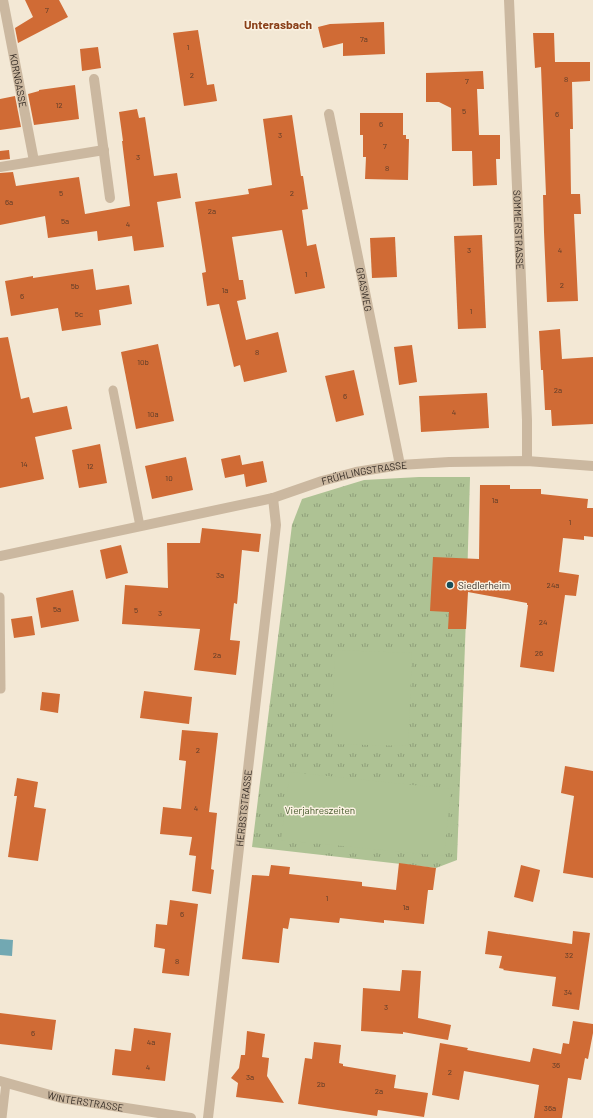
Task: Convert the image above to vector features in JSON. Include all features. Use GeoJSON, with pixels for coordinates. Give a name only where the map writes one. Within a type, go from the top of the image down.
{"type":"FeatureCollection","features":[{"type":"Feature","properties":{"kind":"street","name":"KORNGASSE"},"geometry":{"type":"LineString","coordinates":[[3,0],[34,161]]}},
{"type":"Feature","properties":{"kind":"street","name":"SOMMERSTRASSE"},"geometry":{"type":"LineString","coordinates":[[509,0],[527,412],[527,461]]}},
{"type":"Feature","properties":{"kind":"street"},"geometry":{"type":"LineString","coordinates":[[94,79],[110,198]]}},
{"type":"Feature","properties":{"kind":"street","name":"GRASWEG"},"geometry":{"type":"LineString","coordinates":[[329,114],[400,465]]}},
{"type":"Feature","properties":{"kind":"street"},"geometry":{"type":"LineString","coordinates":[[0,167],[104,150]]}},
{"type":"Feature","properties":{"kind":"street","name":"FRÜHLINGSTRASSE"},"geometry":{"type":"LineString","coordinates":[[0,556],[273,498],[322,481],[356,472],[400,465],[449,462],[527,461],[593,466]]}},
{"type":"Feature","properties":{"kind":"street","name":"HERBSTSTRASSE"},"geometry":{"type":"LineString","coordinates":[[208,1118],[276,525],[273,498]]}},
{"type":"Feature","properties":{"kind":"street","name":"WINTERSTRASSE"},"geometry":{"type":"LineString","coordinates":[[3,1082],[61,1098],[191,1118]]}},
{"type":"Feature","properties":{"kind":"lane"},"geometry":{"type":"LineString","coordinates":[[113,390],[140,526]]}},
{"type":"Feature","properties":{"kind":"lane"},"geometry":{"type":"LineString","coordinates":[[0,597],[1,689]]}},
{"type":"Feature","properties":{"kind":"lane","name":"WINTERSTRASSE"},"geometry":{"type":"LineString","coordinates":[[2,1118],[3,1082]]}},
{"type":"Feature","properties":{"kind":"green space"},"geometry":{"type":"Polygon","coordinates":[[[419,477],[470,477],[457,860],[436,868],[252,847],[292,525],[302,499],[364,480],[419,477]]]}},
{"type":"Feature","properties":{"kind":"green space"},"geometry":{"type":"Polygon","coordinates":[[[335,650],[412,653],[408,746],[332,744],[335,650]]]}},
{"type":"Feature","properties":{"kind":"green space","name":"Vierjahreszeiten"},"geometry":{"type":"Polygon","coordinates":[[[290,772],[451,789],[444,856],[281,840],[290,772]]]}},
{"type":"Feature","properties":{"kind":"water"},"geometry":{"type":"Polygon","coordinates":[[[0,939],[13,940],[12,956],[0,955],[0,939]]]}},
{"type":"Feature","properties":{"kind":"building"},"geometry":{"type":"Polygon","coordinates":[[[25,0],[59,0],[68,17],[18,43],[15,28],[33,17],[25,0]]]}},
{"type":"Feature","properties":{"kind":"building"},"geometry":{"type":"Polygon","coordinates":[[[384,22],[385,54],[343,56],[343,43],[323,48],[318,27],[330,24],[384,22]]]}},
{"type":"Feature","properties":{"kind":"building"},"geometry":{"type":"Polygon","coordinates":[[[198,30],[207,85],[214,84],[217,101],[184,106],[173,33],[198,30]]]}},
{"type":"Feature","properties":{"kind":"building"},"geometry":{"type":"Polygon","coordinates":[[[533,33],[554,33],[555,62],[590,62],[590,81],[572,82],[573,129],[570,129],[571,194],[580,194],[581,214],[574,214],[578,301],[547,302],[543,195],[546,195],[541,67],[535,68],[533,33]]]}},
{"type":"Feature","properties":{"kind":"building"},"geometry":{"type":"Polygon","coordinates":[[[98,47],[101,68],[82,71],[80,49],[98,47]]]}},
{"type":"Feature","properties":{"kind":"building"},"geometry":{"type":"Polygon","coordinates":[[[483,71],[484,89],[477,89],[479,135],[500,135],[500,159],[496,159],[497,185],[473,186],[472,151],[452,151],[451,108],[439,102],[426,102],[426,73],[483,71]]]}},
{"type":"Feature","properties":{"kind":"building"},"geometry":{"type":"Polygon","coordinates":[[[75,85],[79,119],[34,125],[28,94],[39,90],[75,85]]]}},
{"type":"Feature","properties":{"kind":"building"},"geometry":{"type":"Polygon","coordinates":[[[15,96],[21,127],[0,130],[0,99],[15,96]]]}},
{"type":"Feature","properties":{"kind":"building"},"geometry":{"type":"Polygon","coordinates":[[[137,109],[139,118],[145,117],[154,176],[177,173],[181,198],[157,202],[164,247],[134,251],[132,236],[98,241],[97,231],[48,238],[45,216],[0,225],[0,173],[13,172],[16,186],[79,177],[85,214],[130,206],[119,112],[137,109]]]}},
{"type":"Feature","properties":{"kind":"building"},"geometry":{"type":"Polygon","coordinates":[[[360,113],[403,113],[403,135],[406,135],[406,139],[409,139],[408,180],[365,179],[366,157],[363,157],[363,135],[360,135],[360,113]]]}},
{"type":"Feature","properties":{"kind":"building"},"geometry":{"type":"Polygon","coordinates":[[[292,115],[301,176],[303,176],[308,209],[302,210],[307,246],[316,244],[325,288],[295,294],[282,230],[232,237],[239,280],[243,280],[246,299],[237,301],[246,340],[278,332],[287,372],[244,382],[240,365],[234,367],[219,304],[207,306],[202,273],[206,272],[195,202],[249,194],[248,189],[272,185],[263,119],[292,115]]]}},
{"type":"Feature","properties":{"kind":"building"},"geometry":{"type":"Polygon","coordinates":[[[9,150],[10,159],[0,160],[0,151],[9,150]]]}},
{"type":"Feature","properties":{"kind":"building"},"geometry":{"type":"Polygon","coordinates":[[[482,235],[486,328],[458,329],[454,236],[482,235]]]}},
{"type":"Feature","properties":{"kind":"building"},"geometry":{"type":"Polygon","coordinates":[[[395,237],[397,277],[372,278],[370,238],[395,237]]]}},
{"type":"Feature","properties":{"kind":"building"},"geometry":{"type":"Polygon","coordinates":[[[93,269],[96,290],[129,285],[132,304],[99,310],[101,325],[62,331],[58,308],[11,316],[5,281],[93,269]]]}},
{"type":"Feature","properties":{"kind":"building"},"geometry":{"type":"Polygon","coordinates":[[[560,329],[562,359],[593,357],[593,424],[552,426],[551,410],[545,410],[539,331],[560,329]]]}},
{"type":"Feature","properties":{"kind":"building"},"geometry":{"type":"Polygon","coordinates":[[[8,337],[21,399],[29,397],[33,413],[67,406],[72,429],[35,437],[44,479],[0,488],[0,338],[8,337]]]}},
{"type":"Feature","properties":{"kind":"building"},"geometry":{"type":"Polygon","coordinates":[[[158,344],[174,421],[136,429],[121,352],[158,344]]]}},
{"type":"Feature","properties":{"kind":"building"},"geometry":{"type":"Polygon","coordinates":[[[412,345],[417,382],[399,385],[394,347],[412,345]]]}},
{"type":"Feature","properties":{"kind":"building"},"geometry":{"type":"Polygon","coordinates":[[[354,370],[364,415],[336,422],[325,376],[354,370]]]}},
{"type":"Feature","properties":{"kind":"building"},"geometry":{"type":"Polygon","coordinates":[[[487,393],[489,428],[421,432],[419,396],[487,393]]]}},
{"type":"Feature","properties":{"kind":"building"},"geometry":{"type":"Polygon","coordinates":[[[100,444],[107,483],[79,488],[72,450],[100,444]]]}},
{"type":"Feature","properties":{"kind":"building"},"geometry":{"type":"Polygon","coordinates":[[[240,455],[242,465],[263,461],[267,482],[246,487],[244,474],[225,478],[221,459],[240,455]]]}},
{"type":"Feature","properties":{"kind":"building"},"geometry":{"type":"Polygon","coordinates":[[[186,457],[193,490],[152,499],[145,466],[186,457]]]}},
{"type":"Feature","properties":{"kind":"building"},"geometry":{"type":"Polygon","coordinates":[[[480,485],[510,485],[510,489],[541,489],[541,494],[588,499],[587,508],[593,508],[593,537],[584,536],[584,540],[563,538],[559,572],[579,575],[576,596],[565,595],[554,672],[520,667],[528,605],[527,603],[468,592],[466,629],[448,629],[449,612],[430,611],[433,557],[479,559],[480,485]]]}},
{"type":"Feature","properties":{"kind":"building"},"geometry":{"type":"Polygon","coordinates":[[[202,528],[261,534],[259,552],[242,550],[237,604],[234,603],[230,640],[240,641],[236,675],[194,670],[200,629],[122,624],[125,585],[168,588],[167,543],[200,543],[202,528]]]}},
{"type":"Feature","properties":{"kind":"building"},"geometry":{"type":"Polygon","coordinates":[[[121,545],[128,573],[106,579],[100,550],[121,545]]]}},
{"type":"Feature","properties":{"kind":"building"},"geometry":{"type":"Polygon","coordinates":[[[73,590],[79,621],[41,628],[36,598],[73,590]]]}},
{"type":"Feature","properties":{"kind":"building"},"geometry":{"type":"Polygon","coordinates":[[[32,616],[35,635],[14,638],[11,619],[32,616]]]}},
{"type":"Feature","properties":{"kind":"building"},"geometry":{"type":"Polygon","coordinates":[[[144,691],[192,697],[189,724],[140,718],[144,691]]]}},
{"type":"Feature","properties":{"kind":"building"},"geometry":{"type":"Polygon","coordinates":[[[42,692],[60,694],[58,713],[40,710],[42,692]]]}},
{"type":"Feature","properties":{"kind":"building"},"geometry":{"type":"Polygon","coordinates":[[[182,730],[218,733],[209,812],[217,813],[211,869],[214,870],[211,894],[192,891],[196,856],[189,855],[192,837],[160,834],[163,807],[181,809],[186,761],[179,760],[182,730]]]}},
{"type":"Feature","properties":{"kind":"building"},"geometry":{"type":"Polygon","coordinates":[[[565,766],[593,771],[593,878],[563,873],[574,796],[561,793],[565,766]]]}},
{"type":"Feature","properties":{"kind":"building"},"geometry":{"type":"Polygon","coordinates":[[[17,778],[38,782],[34,807],[46,809],[38,861],[8,857],[17,796],[14,796],[17,778]]]}},
{"type":"Feature","properties":{"kind":"building"},"geometry":{"type":"Polygon","coordinates":[[[399,863],[436,868],[433,890],[428,890],[424,924],[384,920],[384,923],[340,918],[339,923],[290,918],[288,929],[283,928],[279,963],[242,959],[252,875],[269,876],[271,865],[290,867],[289,874],[362,882],[362,886],[396,890],[399,863]]]}},
{"type":"Feature","properties":{"kind":"building"},"geometry":{"type":"Polygon","coordinates":[[[521,865],[540,870],[533,902],[514,897],[521,865]]]}},
{"type":"Feature","properties":{"kind":"building"},"geometry":{"type":"Polygon","coordinates":[[[170,900],[198,904],[189,976],[162,973],[165,949],[154,947],[156,924],[167,925],[170,900]]]}},
{"type":"Feature","properties":{"kind":"building"},"geometry":{"type":"Polygon","coordinates":[[[488,931],[572,944],[573,931],[590,933],[579,1010],[552,1006],[556,977],[503,970],[504,969],[499,968],[502,956],[485,954],[488,931]]]}},
{"type":"Feature","properties":{"kind":"building"},"geometry":{"type":"Polygon","coordinates":[[[402,970],[421,971],[418,1018],[451,1025],[448,1040],[403,1032],[403,1034],[361,1031],[363,988],[400,991],[402,970]]]}},
{"type":"Feature","properties":{"kind":"building"},"geometry":{"type":"Polygon","coordinates":[[[0,1013],[56,1020],[52,1050],[0,1044],[0,1013]]]}},
{"type":"Feature","properties":{"kind":"building"},"geometry":{"type":"Polygon","coordinates":[[[573,1021],[593,1024],[593,1033],[588,1059],[585,1058],[581,1080],[568,1078],[562,1118],[534,1118],[539,1085],[464,1071],[459,1100],[432,1095],[440,1043],[468,1048],[467,1050],[530,1062],[533,1048],[561,1054],[563,1043],[569,1044],[573,1021]]]}},
{"type":"Feature","properties":{"kind":"building"},"geometry":{"type":"Polygon","coordinates":[[[134,1028],[171,1033],[165,1081],[112,1075],[115,1049],[131,1051],[134,1028]]]}},
{"type":"Feature","properties":{"kind":"building"},"geometry":{"type":"Polygon","coordinates":[[[247,1031],[265,1034],[262,1057],[269,1058],[267,1076],[284,1103],[236,1097],[238,1083],[231,1078],[239,1068],[241,1055],[245,1055],[247,1031]]]}},
{"type":"Feature","properties":{"kind":"building"},"geometry":{"type":"Polygon","coordinates":[[[314,1042],[341,1045],[339,1063],[343,1064],[343,1066],[396,1075],[394,1088],[428,1093],[424,1117],[378,1110],[377,1116],[298,1104],[305,1058],[312,1059],[314,1042]]]}},
{"type":"Feature","properties":{"kind":"place","name":"Siedlerheim"},"geometry":{"type":"Point","coordinates":[450,585]}},
{"type":"Feature","properties":{"kind":"district","name":"Unterasbach"},"geometry":{"type":"Point","coordinates":[278,25]}}]}
